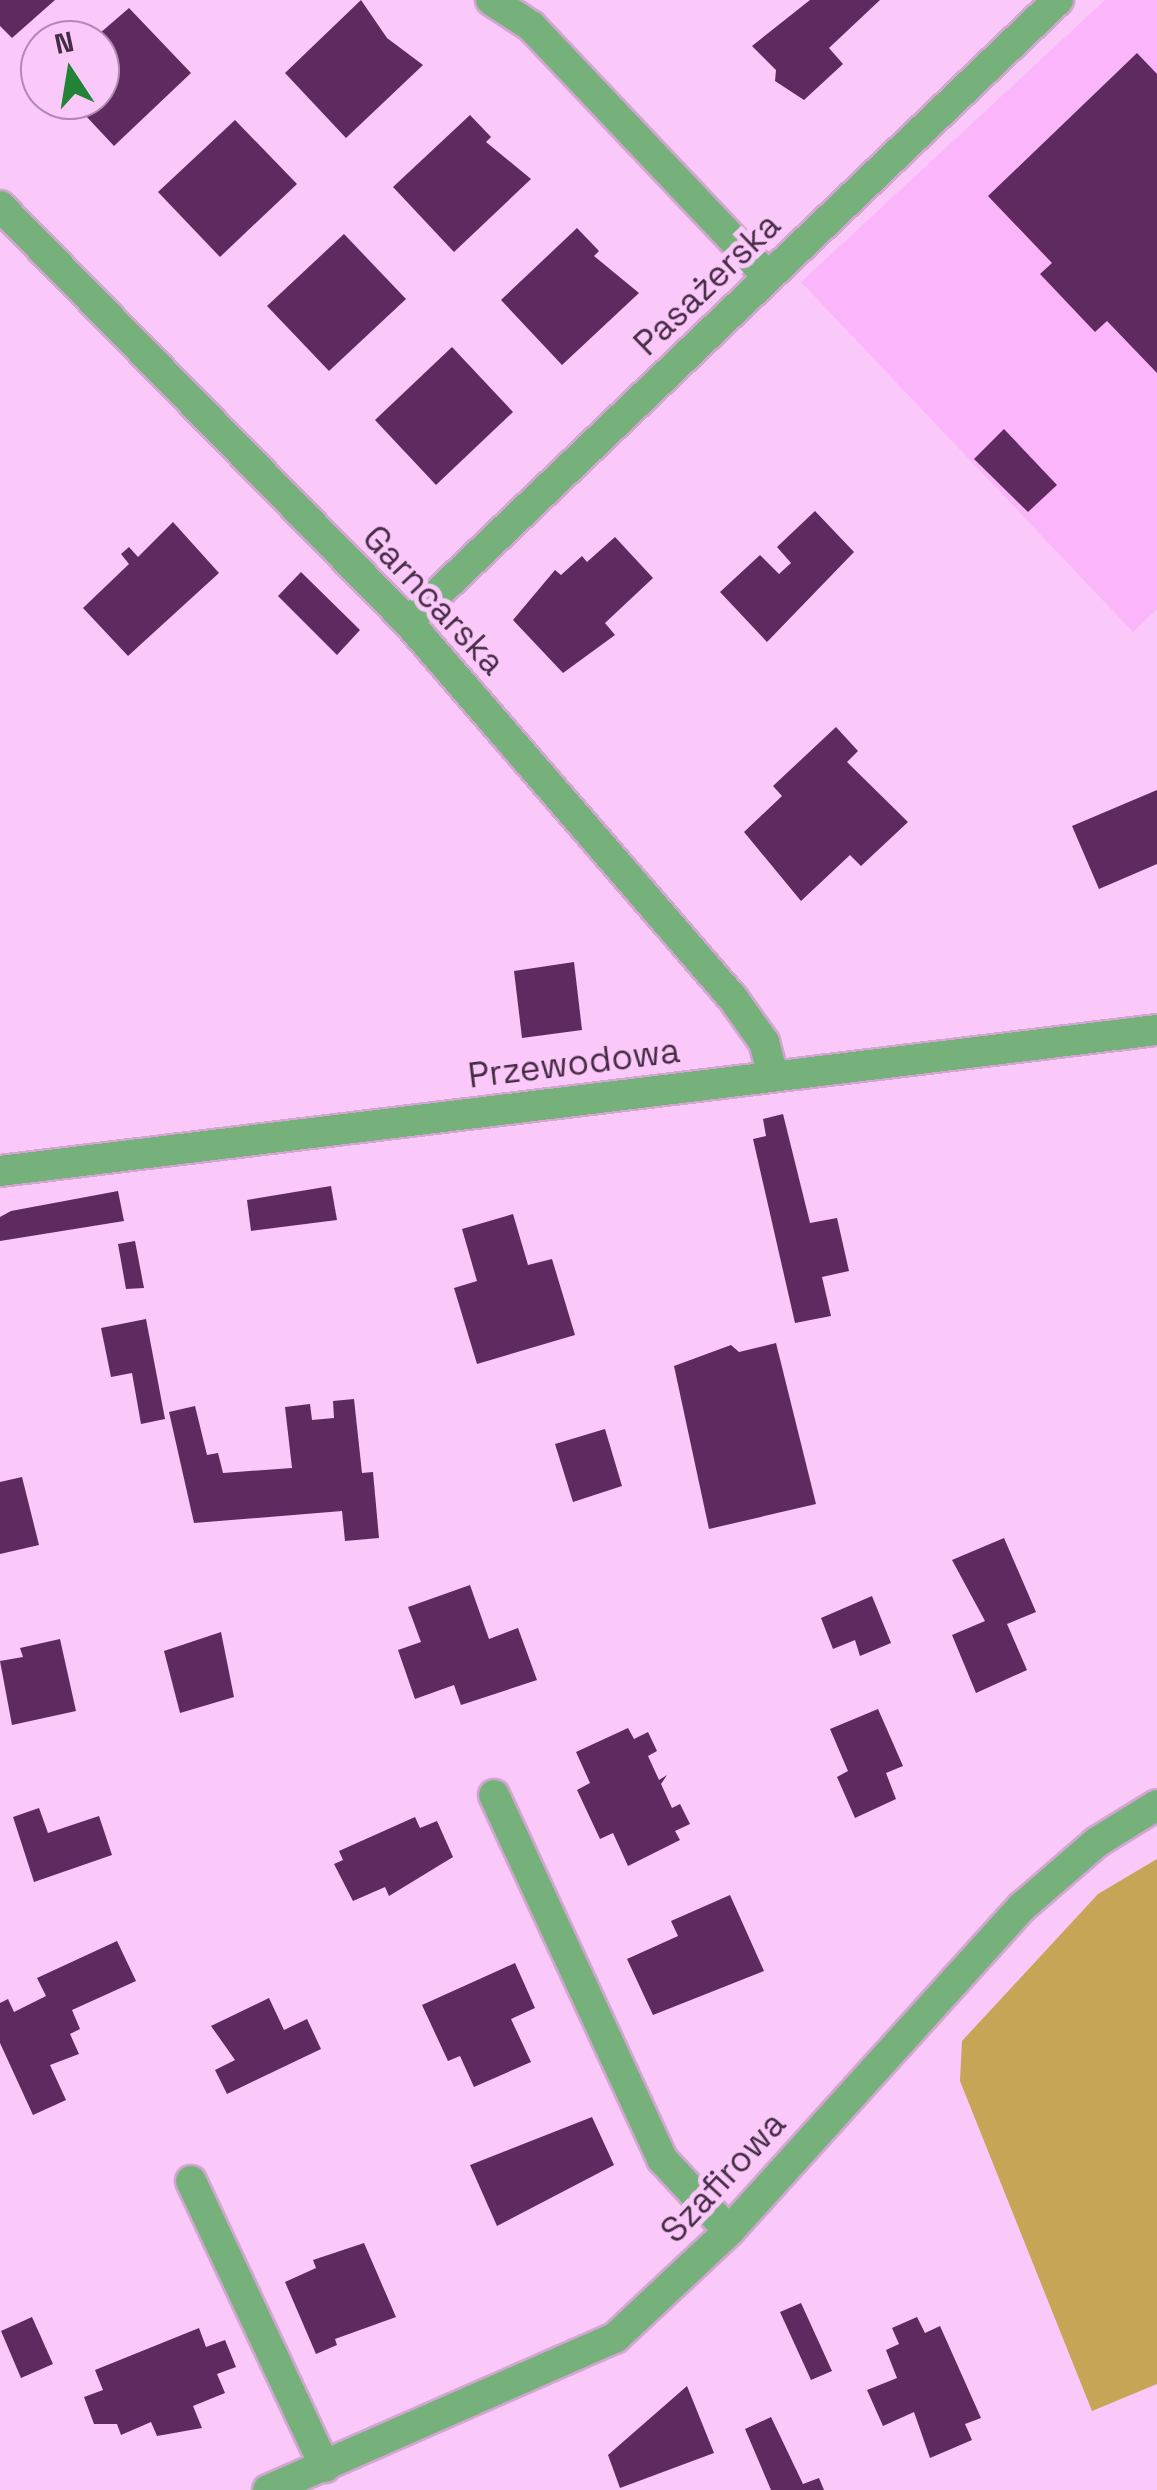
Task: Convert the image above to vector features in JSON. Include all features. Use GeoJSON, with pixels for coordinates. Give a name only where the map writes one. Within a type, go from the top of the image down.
{"type":"FeatureCollection","features":[{"type":"Feature","properties":{"kind":"street"},"geometry":{"type":"LineString","coordinates":[[491,0],[531,26],[768,277]]}},
{"type":"Feature","properties":{"kind":"street","name":"Pasażerska"},"geometry":{"type":"LineString","coordinates":[[408,622],[1058,0]]}},
{"type":"Feature","properties":{"kind":"street","name":"Garncarska"},"geometry":{"type":"LineString","coordinates":[[0,206],[408,622],[732,998],[764,1042],[774,1076]]}},
{"type":"Feature","properties":{"kind":"street","name":"Przewodowa"},"geometry":{"type":"LineString","coordinates":[[0,1171],[1157,1030]]}},
{"type":"Feature","properties":{"kind":"street"},"geometry":{"type":"LineString","coordinates":[[494,1795],[662,2160],[729,2231]]}},
{"type":"Feature","properties":{"kind":"street","name":"Szafirowa"},"geometry":{"type":"LineString","coordinates":[[268,2490],[598,2349],[644,2314],[729,2231],[1022,1907],[1097,1842],[1157,1805]]}},
{"type":"Feature","properties":{"kind":"street"},"geometry":{"type":"LineString","coordinates":[[191,2182],[325,2466]]}},
{"type":"Feature","properties":{"kind":"shaded area"},"geometry":{"type":"Polygon","coordinates":[[[1105,0],[1157,0],[1157,609],[1133,632],[801,282],[1105,0]]]}},
{"type":"Feature","properties":{"kind":"shaded area"},"geometry":{"type":"Polygon","coordinates":[[[1157,1859],[1157,2384],[1092,2411],[960,2081],[962,2041],[1098,1894],[1157,1859]]]}},
{"type":"Feature","properties":{"kind":"building"},"geometry":{"type":"Polygon","coordinates":[[[0,0],[55,0],[32,20],[20,20],[20,31],[12,38],[0,26],[0,0]]]}},
{"type":"Feature","properties":{"kind":"building"},"geometry":{"type":"Polygon","coordinates":[[[361,0],[387,38],[423,65],[346,138],[285,73],[361,0]]]}},
{"type":"Feature","properties":{"kind":"building"},"geometry":{"type":"Polygon","coordinates":[[[810,0],[880,0],[829,48],[843,64],[804,100],[775,81],[776,70],[752,46],[810,0]]]}},
{"type":"Feature","properties":{"kind":"building"},"geometry":{"type":"Polygon","coordinates":[[[129,8],[191,73],[114,146],[90,120],[120,120],[120,20],[115,20],[129,8]]]}},
{"type":"Feature","properties":{"kind":"building"},"geometry":{"type":"Polygon","coordinates":[[[1137,53],[1157,74],[1157,373],[1107,321],[1095,332],[1040,274],[1052,263],[988,196],[1137,53]]]}},
{"type":"Feature","properties":{"kind":"building"},"geometry":{"type":"Polygon","coordinates":[[[470,115],[491,137],[486,142],[531,179],[454,252],[393,187],[470,115]]]}},
{"type":"Feature","properties":{"kind":"building"},"geometry":{"type":"Polygon","coordinates":[[[235,120],[297,184],[220,257],[158,192],[235,120]]]}},
{"type":"Feature","properties":{"kind":"building"},"geometry":{"type":"Polygon","coordinates":[[[577,228],[599,251],[594,256],[639,293],[562,365],[501,300],[577,228]]]}},
{"type":"Feature","properties":{"kind":"building"},"geometry":{"type":"Polygon","coordinates":[[[344,234],[406,299],[329,371],[267,306],[344,234]]]}},
{"type":"Feature","properties":{"kind":"building"},"geometry":{"type":"Polygon","coordinates":[[[452,347],[513,412],[436,485],[375,420],[452,347]]]}},
{"type":"Feature","properties":{"kind":"building"},"geometry":{"type":"Polygon","coordinates":[[[1004,429],[1057,485],[1028,512],[974,459],[1004,429]]]}},
{"type":"Feature","properties":{"kind":"building"},"geometry":{"type":"Polygon","coordinates":[[[815,511],[854,552],[767,642],[720,592],[760,555],[779,574],[791,563],[777,547],[815,511]]]}},
{"type":"Feature","properties":{"kind":"building"},"geometry":{"type":"Polygon","coordinates":[[[173,522],[219,573],[128,656],[83,608],[129,564],[121,554],[129,547],[138,557],[173,522]]]}},
{"type":"Feature","properties":{"kind":"building"},"geometry":{"type":"Polygon","coordinates":[[[615,537],[653,578],[605,623],[615,635],[563,673],[513,620],[555,570],[561,575],[582,556],[587,562],[615,537]]]}},
{"type":"Feature","properties":{"kind":"building"},"geometry":{"type":"Polygon","coordinates":[[[301,572],[360,630],[337,655],[278,596],[301,572]]]}},
{"type":"Feature","properties":{"kind":"building"},"geometry":{"type":"Polygon","coordinates":[[[836,727],[858,751],[847,762],[908,822],[861,866],[850,855],[801,901],[744,832],[782,796],[773,786],[836,727]]]}},
{"type":"Feature","properties":{"kind":"building"},"geometry":{"type":"Polygon","coordinates":[[[1157,790],[1157,864],[1099,889],[1072,826],[1157,790]]]}},
{"type":"Feature","properties":{"kind":"building"},"geometry":{"type":"Polygon","coordinates":[[[574,962],[582,1030],[522,1038],[514,971],[574,962]]]}},
{"type":"Feature","properties":{"kind":"building"},"geometry":{"type":"Polygon","coordinates":[[[783,1114],[810,1223],[837,1218],[849,1271],[822,1277],[831,1316],[795,1323],[753,1139],[766,1136],[763,1119],[783,1114]]]}},
{"type":"Feature","properties":{"kind":"building"},"geometry":{"type":"Polygon","coordinates":[[[331,1186],[337,1220],[251,1231],[247,1200],[331,1186]]]}},
{"type":"Feature","properties":{"kind":"building"},"geometry":{"type":"Polygon","coordinates":[[[118,1191],[124,1221],[0,1241],[0,1217],[11,1211],[118,1191]]]}},
{"type":"Feature","properties":{"kind":"building"},"geometry":{"type":"Polygon","coordinates":[[[513,1214],[528,1265],[552,1259],[575,1335],[477,1364],[454,1288],[477,1281],[462,1229],[513,1214]]]}},
{"type":"Feature","properties":{"kind":"building"},"geometry":{"type":"Polygon","coordinates":[[[135,1241],[144,1288],[126,1289],[118,1244],[135,1241]]]}},
{"type":"Feature","properties":{"kind":"building"},"geometry":{"type":"Polygon","coordinates":[[[146,1319],[165,1419],[141,1424],[132,1373],[111,1377],[101,1328],[146,1319]]]}},
{"type":"Feature","properties":{"kind":"building"},"geometry":{"type":"Polygon","coordinates":[[[776,1343],[816,1504],[709,1529],[674,1366],[731,1345],[739,1352],[776,1343]]]}},
{"type":"Feature","properties":{"kind":"building"},"geometry":{"type":"Polygon","coordinates":[[[354,1399],[362,1473],[373,1472],[379,1538],[345,1541],[342,1511],[194,1523],[169,1412],[195,1406],[207,1455],[218,1453],[223,1473],[292,1468],[285,1407],[310,1404],[312,1420],[334,1418],[333,1401],[354,1399]]]}},
{"type":"Feature","properties":{"kind":"building"},"geometry":{"type":"Polygon","coordinates":[[[605,1429],[622,1486],[573,1502],[555,1444],[605,1429]]]}},
{"type":"Feature","properties":{"kind":"building"},"geometry":{"type":"Polygon","coordinates":[[[22,1477],[39,1545],[0,1554],[0,1482],[22,1477]]]}},
{"type":"Feature","properties":{"kind":"building"},"geometry":{"type":"Polygon","coordinates":[[[1004,1538],[1036,1612],[1007,1624],[1027,1670],[976,1693],[952,1635],[985,1621],[952,1560],[1004,1538]]]}},
{"type":"Feature","properties":{"kind":"building"},"geometry":{"type":"Polygon","coordinates":[[[470,1585],[489,1639],[518,1628],[537,1680],[461,1705],[454,1685],[415,1699],[398,1650],[421,1642],[408,1607],[470,1585]]]}},
{"type":"Feature","properties":{"kind":"building"},"geometry":{"type":"Polygon","coordinates":[[[872,1596],[891,1643],[860,1656],[855,1640],[833,1649],[821,1618],[872,1596]]]}},
{"type":"Feature","properties":{"kind":"building"},"geometry":{"type":"Polygon","coordinates":[[[221,1632],[234,1697],[180,1713],[164,1651],[221,1632]]]}},
{"type":"Feature","properties":{"kind":"building"},"geometry":{"type":"Polygon","coordinates":[[[60,1639],[76,1711],[12,1725],[0,1661],[23,1657],[20,1648],[60,1639]]]}},
{"type":"Feature","properties":{"kind":"building"},"geometry":{"type":"Polygon","coordinates":[[[878,1709],[903,1766],[886,1773],[896,1799],[855,1818],[837,1777],[848,1771],[830,1729],[878,1709]]]}},
{"type":"Feature","properties":{"kind":"building"},"geometry":{"type":"Polygon","coordinates":[[[628,1728],[634,1739],[648,1732],[657,1751],[648,1756],[659,1780],[667,1775],[661,1784],[672,1808],[680,1804],[690,1824],[675,1831],[680,1840],[628,1866],[613,1833],[600,1839],[577,1790],[590,1783],[576,1752],[628,1728]]]}},
{"type":"Feature","properties":{"kind":"building"},"geometry":{"type":"Polygon","coordinates":[[[39,1808],[48,1833],[99,1816],[112,1855],[34,1882],[13,1817],[39,1808]]]}},
{"type":"Feature","properties":{"kind":"building"},"geometry":{"type":"Polygon","coordinates":[[[415,1817],[420,1828],[437,1821],[453,1857],[389,1896],[385,1887],[353,1901],[334,1864],[343,1860],[339,1851],[415,1817]]]}},
{"type":"Feature","properties":{"kind":"building"},"geometry":{"type":"Polygon","coordinates":[[[730,1895],[764,1971],[653,2015],[627,1959],[678,1936],[671,1921],[730,1895]]]}},
{"type":"Feature","properties":{"kind":"building"},"geometry":{"type":"Polygon","coordinates":[[[117,1941],[136,1981],[72,2010],[80,2029],[70,2034],[79,2054],[50,2065],[66,2100],[33,2115],[0,2043],[0,2003],[8,1999],[14,2012],[46,1996],[37,1978],[117,1941]]]}},
{"type":"Feature","properties":{"kind":"building"},"geometry":{"type":"Polygon","coordinates":[[[515,1963],[535,2008],[511,2019],[531,2062],[474,2087],[460,2056],[448,2061],[422,2005],[515,1963]]]}},
{"type":"Feature","properties":{"kind":"building"},"geometry":{"type":"Polygon","coordinates":[[[269,1998],[284,2030],[307,2019],[321,2049],[227,2094],[215,2070],[235,2060],[211,2026],[269,1998]]]}},
{"type":"Feature","properties":{"kind":"building"},"geometry":{"type":"Polygon","coordinates":[[[592,2117],[614,2165],[497,2226],[470,2165],[592,2117]]]}},
{"type":"Feature","properties":{"kind":"building"},"geometry":{"type":"Polygon","coordinates":[[[364,2243],[396,2317],[335,2339],[337,2345],[316,2354],[285,2282],[316,2268],[313,2260],[364,2243]]]}},
{"type":"Feature","properties":{"kind":"building"},"geometry":{"type":"Polygon","coordinates":[[[801,2303],[832,2371],[811,2380],[780,2312],[801,2303]]]}},
{"type":"Feature","properties":{"kind":"building"},"geometry":{"type":"Polygon","coordinates":[[[32,2317],[53,2364],[21,2378],[1,2331],[32,2317]]]}},
{"type":"Feature","properties":{"kind":"building"},"geometry":{"type":"Polygon","coordinates":[[[917,2317],[925,2333],[940,2326],[981,2418],[965,2424],[972,2440],[930,2458],[914,2412],[883,2426],[867,2390],[897,2378],[886,2350],[899,2344],[892,2328],[917,2317]]]}},
{"type":"Feature","properties":{"kind":"building"},"geometry":{"type":"Polygon","coordinates":[[[199,2328],[206,2347],[225,2340],[236,2367],[217,2374],[225,2393],[193,2406],[202,2428],[157,2436],[151,2422],[121,2435],[117,2424],[94,2424],[84,2397],[103,2390],[95,2370],[199,2328]]]}},
{"type":"Feature","properties":{"kind":"building"},"geometry":{"type":"Polygon","coordinates":[[[687,2386],[714,2453],[620,2488],[608,2455],[687,2386]]]}},
{"type":"Feature","properties":{"kind":"building"},"geometry":{"type":"Polygon","coordinates":[[[771,2417],[803,2484],[819,2478],[824,2490],[771,2490],[745,2429],[771,2417]]]}}]}
